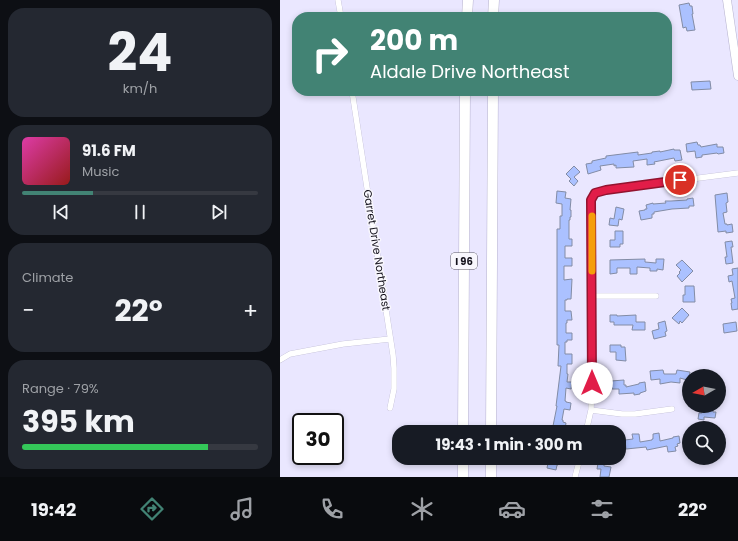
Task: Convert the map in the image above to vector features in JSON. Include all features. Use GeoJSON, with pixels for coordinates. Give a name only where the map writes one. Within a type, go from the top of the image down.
{"type":"FeatureCollection","features":[{"type":"Feature","properties":{"kind":"highway"},"geometry":{"type":"LineString","coordinates":[[467,12],[468,0]]}},
{"type":"Feature","properties":{"kind":"highway"},"geometry":{"type":"LineString","coordinates":[[493,12],[494,0]]}},
{"type":"Feature","properties":{"kind":"highway","name":"I 96"},"geometry":{"type":"LineString","coordinates":[[463,425],[465,96]]}},
{"type":"Feature","properties":{"kind":"highway","name":"I 96"},"geometry":{"type":"LineString","coordinates":[[491,425],[493,96]]}},
{"type":"Feature","properties":{"kind":"highway"},"geometry":{"type":"LineString","coordinates":[[463,465],[463,477]]}},
{"type":"Feature","properties":{"kind":"highway"},"geometry":{"type":"LineString","coordinates":[[491,465],[491,477]]}},
{"type":"Feature","properties":{"kind":"main road"},"geometry":{"type":"LineString","coordinates":[[727,0],[738,76]]}},
{"type":"Feature","properties":{"kind":"street"},"geometry":{"type":"LineString","coordinates":[[338,0],[340,12]]}},
{"type":"Feature","properties":{"kind":"street","name":"Garret Drive Northeast"},"geometry":{"type":"LineString","coordinates":[[353,96],[393,356],[395,379],[390,408]]}},
{"type":"Feature","properties":{"kind":"street"},"geometry":{"type":"LineString","coordinates":[[588,425],[591,410],[592,383],[591,200],[595,193],[606,190],[738,173]]}},
{"type":"Feature","properties":{"kind":"street"},"geometry":{"type":"LineString","coordinates":[[592,296],[656,296]]}},
{"type":"Feature","properties":{"kind":"street"},"geometry":{"type":"LineString","coordinates":[[280,360],[290,354],[343,344],[390,339]]}},
{"type":"Feature","properties":{"kind":"street"},"geometry":{"type":"LineString","coordinates":[[591,410],[635,414],[672,409]]}},
{"type":"Feature","properties":{"kind":"street"},"geometry":{"type":"LineString","coordinates":[[575,477],[578,465]]}},
{"type":"Feature","properties":{"kind":"building"},"geometry":{"type":"Polygon","coordinates":[[[689,3],[690,6],[692,6],[695,30],[687,31],[686,27],[683,28],[679,5],[689,3]]]}},
{"type":"Feature","properties":{"kind":"building"},"geometry":{"type":"Polygon","coordinates":[[[710,81],[711,89],[692,90],[691,82],[710,81]]]}},
{"type":"Feature","properties":{"kind":"building"},"geometry":{"type":"Polygon","coordinates":[[[697,142],[701,147],[717,144],[717,147],[723,147],[724,153],[702,155],[702,157],[696,158],[695,151],[687,152],[686,144],[697,142]]]}},
{"type":"Feature","properties":{"kind":"building"},"geometry":{"type":"Polygon","coordinates":[[[674,149],[680,150],[682,160],[675,161],[674,158],[647,165],[647,159],[633,161],[634,167],[616,168],[616,165],[614,166],[614,164],[600,166],[601,170],[588,174],[586,164],[606,158],[606,156],[638,152],[638,155],[674,149]]]}},
{"type":"Feature","properties":{"kind":"building"},"geometry":{"type":"Polygon","coordinates":[[[574,166],[580,172],[574,177],[578,181],[574,186],[569,181],[571,179],[566,174],[574,166]]]}},
{"type":"Feature","properties":{"kind":"building"},"geometry":{"type":"Polygon","coordinates":[[[557,191],[566,192],[565,198],[571,199],[569,239],[572,239],[572,246],[565,246],[565,258],[572,258],[572,266],[564,266],[564,280],[572,279],[571,299],[565,300],[565,311],[571,311],[572,320],[567,320],[566,323],[566,333],[572,333],[572,340],[567,340],[567,342],[565,342],[565,354],[572,354],[572,364],[567,364],[567,382],[572,382],[571,389],[566,388],[565,401],[571,403],[570,410],[564,409],[562,420],[566,423],[566,425],[553,425],[557,406],[561,366],[558,366],[559,345],[557,345],[557,229],[560,229],[562,204],[556,203],[557,191]]]}},
{"type":"Feature","properties":{"kind":"building"},"geometry":{"type":"Polygon","coordinates":[[[727,193],[727,212],[723,213],[725,224],[732,224],[733,232],[718,232],[715,195],[727,193]]]}},
{"type":"Feature","properties":{"kind":"building"},"geometry":{"type":"Polygon","coordinates":[[[693,198],[694,206],[689,206],[689,208],[654,212],[654,214],[652,214],[652,218],[641,220],[639,211],[647,209],[646,205],[693,198]]]}},
{"type":"Feature","properties":{"kind":"building"},"geometry":{"type":"Polygon","coordinates":[[[616,207],[624,209],[622,220],[619,219],[618,226],[609,225],[610,218],[614,219],[616,207]]]}},
{"type":"Feature","properties":{"kind":"building"},"geometry":{"type":"Polygon","coordinates":[[[615,231],[623,231],[623,244],[620,244],[620,247],[610,247],[610,240],[615,240],[615,231]]]}},
{"type":"Feature","properties":{"kind":"building"},"geometry":{"type":"Polygon","coordinates":[[[732,241],[733,247],[731,247],[733,263],[726,264],[725,257],[727,257],[725,242],[732,241]]]}},
{"type":"Feature","properties":{"kind":"building"},"geometry":{"type":"Polygon","coordinates":[[[645,259],[645,262],[656,263],[656,259],[664,259],[663,270],[657,269],[657,271],[650,271],[650,268],[637,267],[637,274],[630,274],[630,268],[617,268],[617,273],[610,274],[610,260],[645,259]]]}},
{"type":"Feature","properties":{"kind":"building"},"geometry":{"type":"Polygon","coordinates":[[[682,260],[693,271],[682,282],[677,276],[681,270],[676,265],[682,260]]]}},
{"type":"Feature","properties":{"kind":"building"},"geometry":{"type":"Polygon","coordinates":[[[738,268],[738,309],[732,310],[731,299],[735,298],[732,281],[729,282],[728,276],[733,275],[732,269],[738,268]]]}},
{"type":"Feature","properties":{"kind":"building"},"geometry":{"type":"Polygon","coordinates":[[[685,286],[694,286],[695,302],[683,302],[685,286]]]}},
{"type":"Feature","properties":{"kind":"building"},"geometry":{"type":"Polygon","coordinates":[[[682,308],[689,315],[682,323],[680,321],[679,324],[672,318],[682,308]]]}},
{"type":"Feature","properties":{"kind":"building"},"geometry":{"type":"Polygon","coordinates":[[[610,315],[636,315],[636,322],[645,322],[645,330],[632,330],[633,325],[614,325],[614,322],[610,322],[610,315]]]}},
{"type":"Feature","properties":{"kind":"building"},"geometry":{"type":"Polygon","coordinates":[[[665,321],[667,331],[665,332],[666,336],[654,339],[652,331],[659,329],[658,323],[665,321]]]}},
{"type":"Feature","properties":{"kind":"building"},"geometry":{"type":"Polygon","coordinates":[[[736,322],[737,331],[724,333],[723,324],[736,322]]]}},
{"type":"Feature","properties":{"kind":"building"},"geometry":{"type":"Polygon","coordinates":[[[610,345],[621,345],[621,347],[625,347],[626,361],[616,360],[616,352],[610,352],[610,345]]]}},
{"type":"Feature","properties":{"kind":"building"},"geometry":{"type":"Polygon","coordinates":[[[663,370],[664,374],[676,374],[677,370],[682,371],[682,379],[680,378],[680,383],[671,382],[660,384],[660,379],[651,380],[650,371],[663,370]]]}},
{"type":"Feature","properties":{"kind":"building"},"geometry":{"type":"Polygon","coordinates":[[[624,380],[624,385],[626,385],[626,387],[645,382],[646,391],[634,395],[634,393],[619,394],[619,389],[612,389],[611,381],[624,380]]]}},
{"type":"Feature","properties":{"kind":"building"},"geometry":{"type":"Polygon","coordinates":[[[699,413],[716,413],[715,418],[704,417],[704,420],[698,419],[699,413]]]}},
{"type":"Feature","properties":{"kind":"building"},"geometry":{"type":"Polygon","coordinates":[[[659,433],[660,441],[679,436],[680,443],[675,447],[676,451],[668,452],[667,446],[647,450],[646,447],[626,449],[626,440],[633,439],[632,434],[639,434],[640,442],[652,440],[653,434],[659,433]]]}},
{"type":"Feature","properties":{"kind":"building"},"geometry":{"type":"Polygon","coordinates":[[[548,465],[557,465],[556,470],[547,468],[548,465]]]}},
{"type":"Feature","properties":{"kind":"building"},"geometry":{"type":"Polygon","coordinates":[[[598,465],[611,467],[609,477],[600,477],[601,469],[597,469],[598,465]]]}},
{"type":"Feature","properties":{"kind":"slow traffic"},"geometry":{"type":"LineString","coordinates":[[592,216],[592,271]]}},
{"type":"Feature","properties":{"kind":"route"},"geometry":{"type":"LineString","coordinates":[[592,383],[591,200],[595,193],[606,190],[680,180]]}}]}
